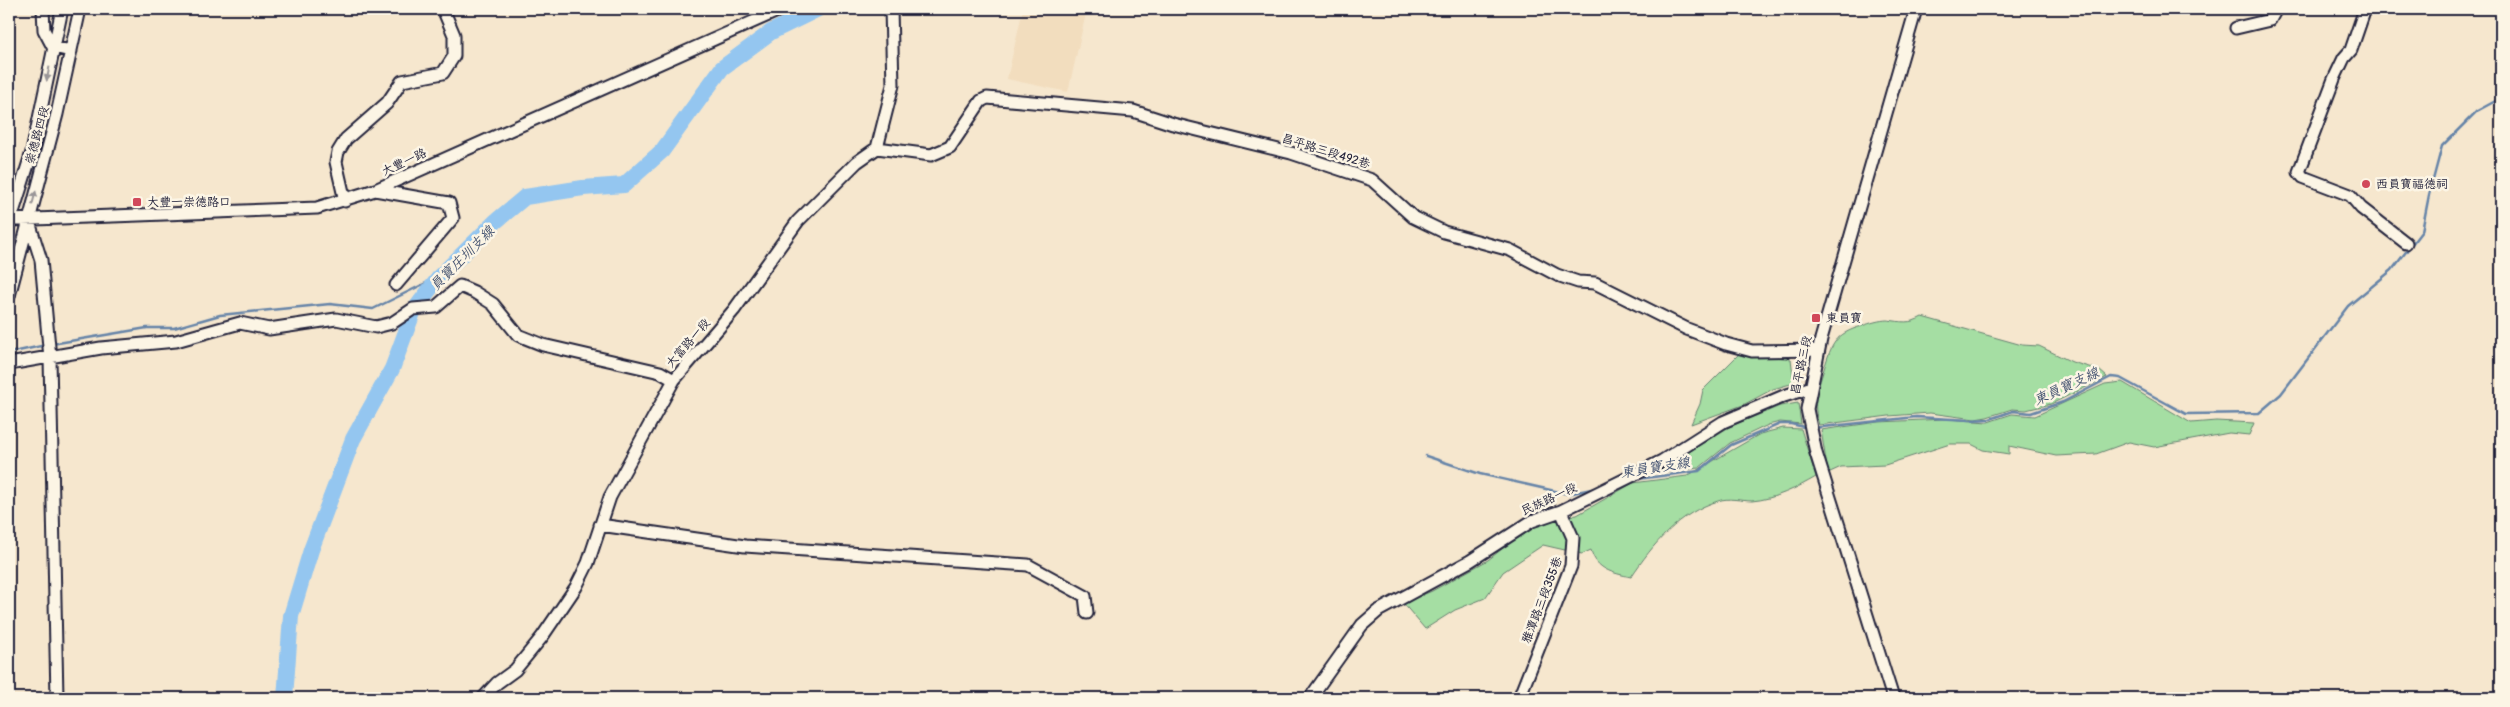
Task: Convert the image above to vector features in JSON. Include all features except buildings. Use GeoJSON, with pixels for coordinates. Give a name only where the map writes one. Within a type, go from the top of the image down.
{"type":"FeatureCollection","features":[{"type":"Feature","properties":{"kind":"street"},"geometry":{"type":"LineString","coordinates":[[43,9],[44,30],[53,47],[71,51]]}},
{"type":"Feature","properties":{"kind":"street","name":"崇德路四段"},"geometry":{"type":"LineString","coordinates":[[10,222],[32,152],[62,9]]}},
{"type":"Feature","properties":{"kind":"street","name":"崇德路四段"},"geometry":{"type":"LineString","coordinates":[[9,296],[57,114],[80,9]]}},
{"type":"Feature","properties":{"kind":"street"},"geometry":{"type":"LineString","coordinates":[[345,201],[336,162],[338,152],[346,139],[387,104],[402,81],[443,74],[454,56],[454,35],[444,9]]}},
{"type":"Feature","properties":{"kind":"street","name":"大豐一路"},"geometry":{"type":"LineString","coordinates":[[10,222],[28,219],[317,208],[345,201],[374,190],[782,9]]}},
{"type":"Feature","properties":{"kind":"street"},"geometry":{"type":"LineString","coordinates":[[876,148],[884,126],[893,85],[891,9]]}},
{"type":"Feature","properties":{"kind":"street","name":"昌平路三段"},"geometry":{"type":"LineString","coordinates":[[1893,698],[1810,430],[1807,409],[1809,388],[1818,350],[1916,9]]}},
{"type":"Feature","properties":{"kind":"street"},"geometry":{"type":"LineString","coordinates":[[2236,28],[2270,20],[2276,9]]}},
{"type":"Feature","properties":{"kind":"street"},"geometry":{"type":"LineString","coordinates":[[2365,9],[2351,50],[2344,58],[2334,78],[2299,172],[2303,177],[2350,195],[2361,208],[2406,243]]}},
{"type":"Feature","properties":{"kind":"street","name":"昌平路三段492巷"},"geometry":{"type":"LineString","coordinates":[[876,148],[931,156],[950,146],[981,101],[987,98],[1132,111],[1173,124],[1291,153],[1372,180],[1413,217],[1444,232],[1510,250],[1557,275],[1578,282],[1595,283],[1687,329],[1726,344],[1752,351],[1818,350]]}},
{"type":"Feature","properties":{"kind":"street","name":"大富路一段"},"geometry":{"type":"LineString","coordinates":[[483,698],[497,683],[515,670],[552,623],[576,587],[588,563],[610,497],[674,380],[734,310],[798,221],[857,162],[876,148]]}},
{"type":"Feature","properties":{"kind":"street"},"geometry":{"type":"LineString","coordinates":[[374,190],[449,203],[451,210],[452,218],[396,284]]}},
{"type":"Feature","properties":{"kind":"street"},"geometry":{"type":"LineString","coordinates":[[28,219],[42,260],[50,358],[57,698]]}},
{"type":"Feature","properties":{"kind":"street"},"geometry":{"type":"LineString","coordinates":[[9,364],[101,348],[176,341],[240,323],[268,329],[336,320],[376,327],[392,323],[413,309],[436,307],[460,286],[494,304],[518,336],[543,345],[660,372],[674,380]]}},
{"type":"Feature","properties":{"kind":"street","name":"民族路一段"},"geometry":{"type":"LineString","coordinates":[[1310,698],[1362,626],[1378,611],[1470,561],[1532,521],[1561,511],[1591,494],[1662,461],[1723,422],[1784,396],[1809,388]]}},
{"type":"Feature","properties":{"kind":"street","name":"雅潭路三段355巷"},"geometry":{"type":"LineString","coordinates":[[1519,698],[1571,566],[1573,538],[1561,511]]}},
{"type":"Feature","properties":{"kind":"street"},"geometry":{"type":"LineString","coordinates":[[600,525],[746,546],[1028,566],[1085,596],[1087,613]]}},
{"type":"Feature","properties":{"kind":"shaded area"},"geometry":{"type":"Polygon","coordinates":[[[1023,9],[1087,9],[1068,92],[1007,79],[1023,9]]]}},
{"type":"Feature","properties":{"kind":"green space"},"geometry":{"type":"Polygon","coordinates":[[[1922,317],[2022,345],[2039,346],[2072,362],[2099,370],[2107,377],[2051,404],[2026,410],[2012,409],[1975,419],[1930,413],[1819,425],[1816,410],[1817,391],[1832,346],[1840,336],[1853,329],[1872,323],[1888,320],[1910,322],[1922,317]]]}},
{"type":"Feature","properties":{"kind":"green space"},"geometry":{"type":"Polygon","coordinates":[[[1741,352],[1791,359],[1794,383],[1773,389],[1743,405],[1691,424],[1700,404],[1703,390],[1741,352]]]}},
{"type":"Feature","properties":{"kind":"green space"},"geometry":{"type":"Polygon","coordinates":[[[2122,382],[2191,423],[2216,421],[2254,423],[2249,435],[2229,433],[2154,447],[2129,442],[2096,454],[2056,456],[2009,446],[2009,454],[1983,450],[1971,444],[1950,444],[1885,465],[1841,467],[1828,473],[1821,430],[1878,422],[1946,419],[1988,422],[2012,414],[2035,416],[2105,384],[2122,382]]]}},
{"type":"Feature","properties":{"kind":"green space"},"geometry":{"type":"Polygon","coordinates":[[[1798,403],[1801,424],[1780,422],[1768,425],[1730,443],[1699,468],[1657,472],[1729,427],[1780,406],[1798,403]]]}},
{"type":"Feature","properties":{"kind":"green space"},"geometry":{"type":"Polygon","coordinates":[[[1783,428],[1801,429],[1816,477],[1793,489],[1769,498],[1752,501],[1722,500],[1691,513],[1668,531],[1648,553],[1631,577],[1606,570],[1593,557],[1591,550],[1582,554],[1543,545],[1503,572],[1485,598],[1455,610],[1425,629],[1403,603],[1432,591],[1488,560],[1521,534],[1552,518],[1577,515],[1633,483],[1687,476],[1760,434],[1783,428]]]}},
{"type":"Feature","properties":{"kind":"waterway","name":"員寶庄圳支線"},"geometry":{"type":"LineString","coordinates":[[285,698],[291,616],[311,550],[353,439],[392,369],[414,310],[440,276],[495,222],[525,197],[583,188],[624,185],[662,151],[722,68],[771,32],[818,9]]}},
{"type":"Feature","properties":{"kind":"waterway","name":"東員寶支線"},"geometry":{"type":"LineString","coordinates":[[1813,428],[1916,417],[1970,420],[1990,419],[2013,411],[2031,413],[2063,402],[2111,377],[2120,378],[2186,414],[2259,413],[2281,394],[2348,306],[2392,270],[2422,231],[2442,146],[2477,111],[2501,98]]}},
{"type":"Feature","properties":{"kind":"waterway"},"geometry":{"type":"LineString","coordinates":[[52,344],[147,328],[174,328],[220,315],[330,304],[373,309],[440,276]]}},
{"type":"Feature","properties":{"kind":"waterway"},"geometry":{"type":"LineString","coordinates":[[9,353],[46,345]]}},
{"type":"Feature","properties":{"kind":"waterway","name":"東員寶支線"},"geometry":{"type":"LineString","coordinates":[[1638,479],[1699,471],[1731,445],[1780,424],[1791,424],[1808,428]]}},
{"type":"Feature","properties":{"kind":"waterway","name":"東員寶支線"},"geometry":{"type":"LineString","coordinates":[[1426,456],[1480,474],[1568,494],[1596,488]]}},
{"type":"Feature","properties":{"kind":"place","name":"西員寶福德祠"},"geometry":{"type":"Point","coordinates":[2366,184]}},
{"type":"Feature","properties":{"kind":"place","name":"大豐一崇德路口"},"geometry":{"type":"Point","coordinates":[137,202]}},
{"type":"Feature","properties":{"kind":"place","name":"東員寶"},"geometry":{"type":"Point","coordinates":[1816,318]}}]}
